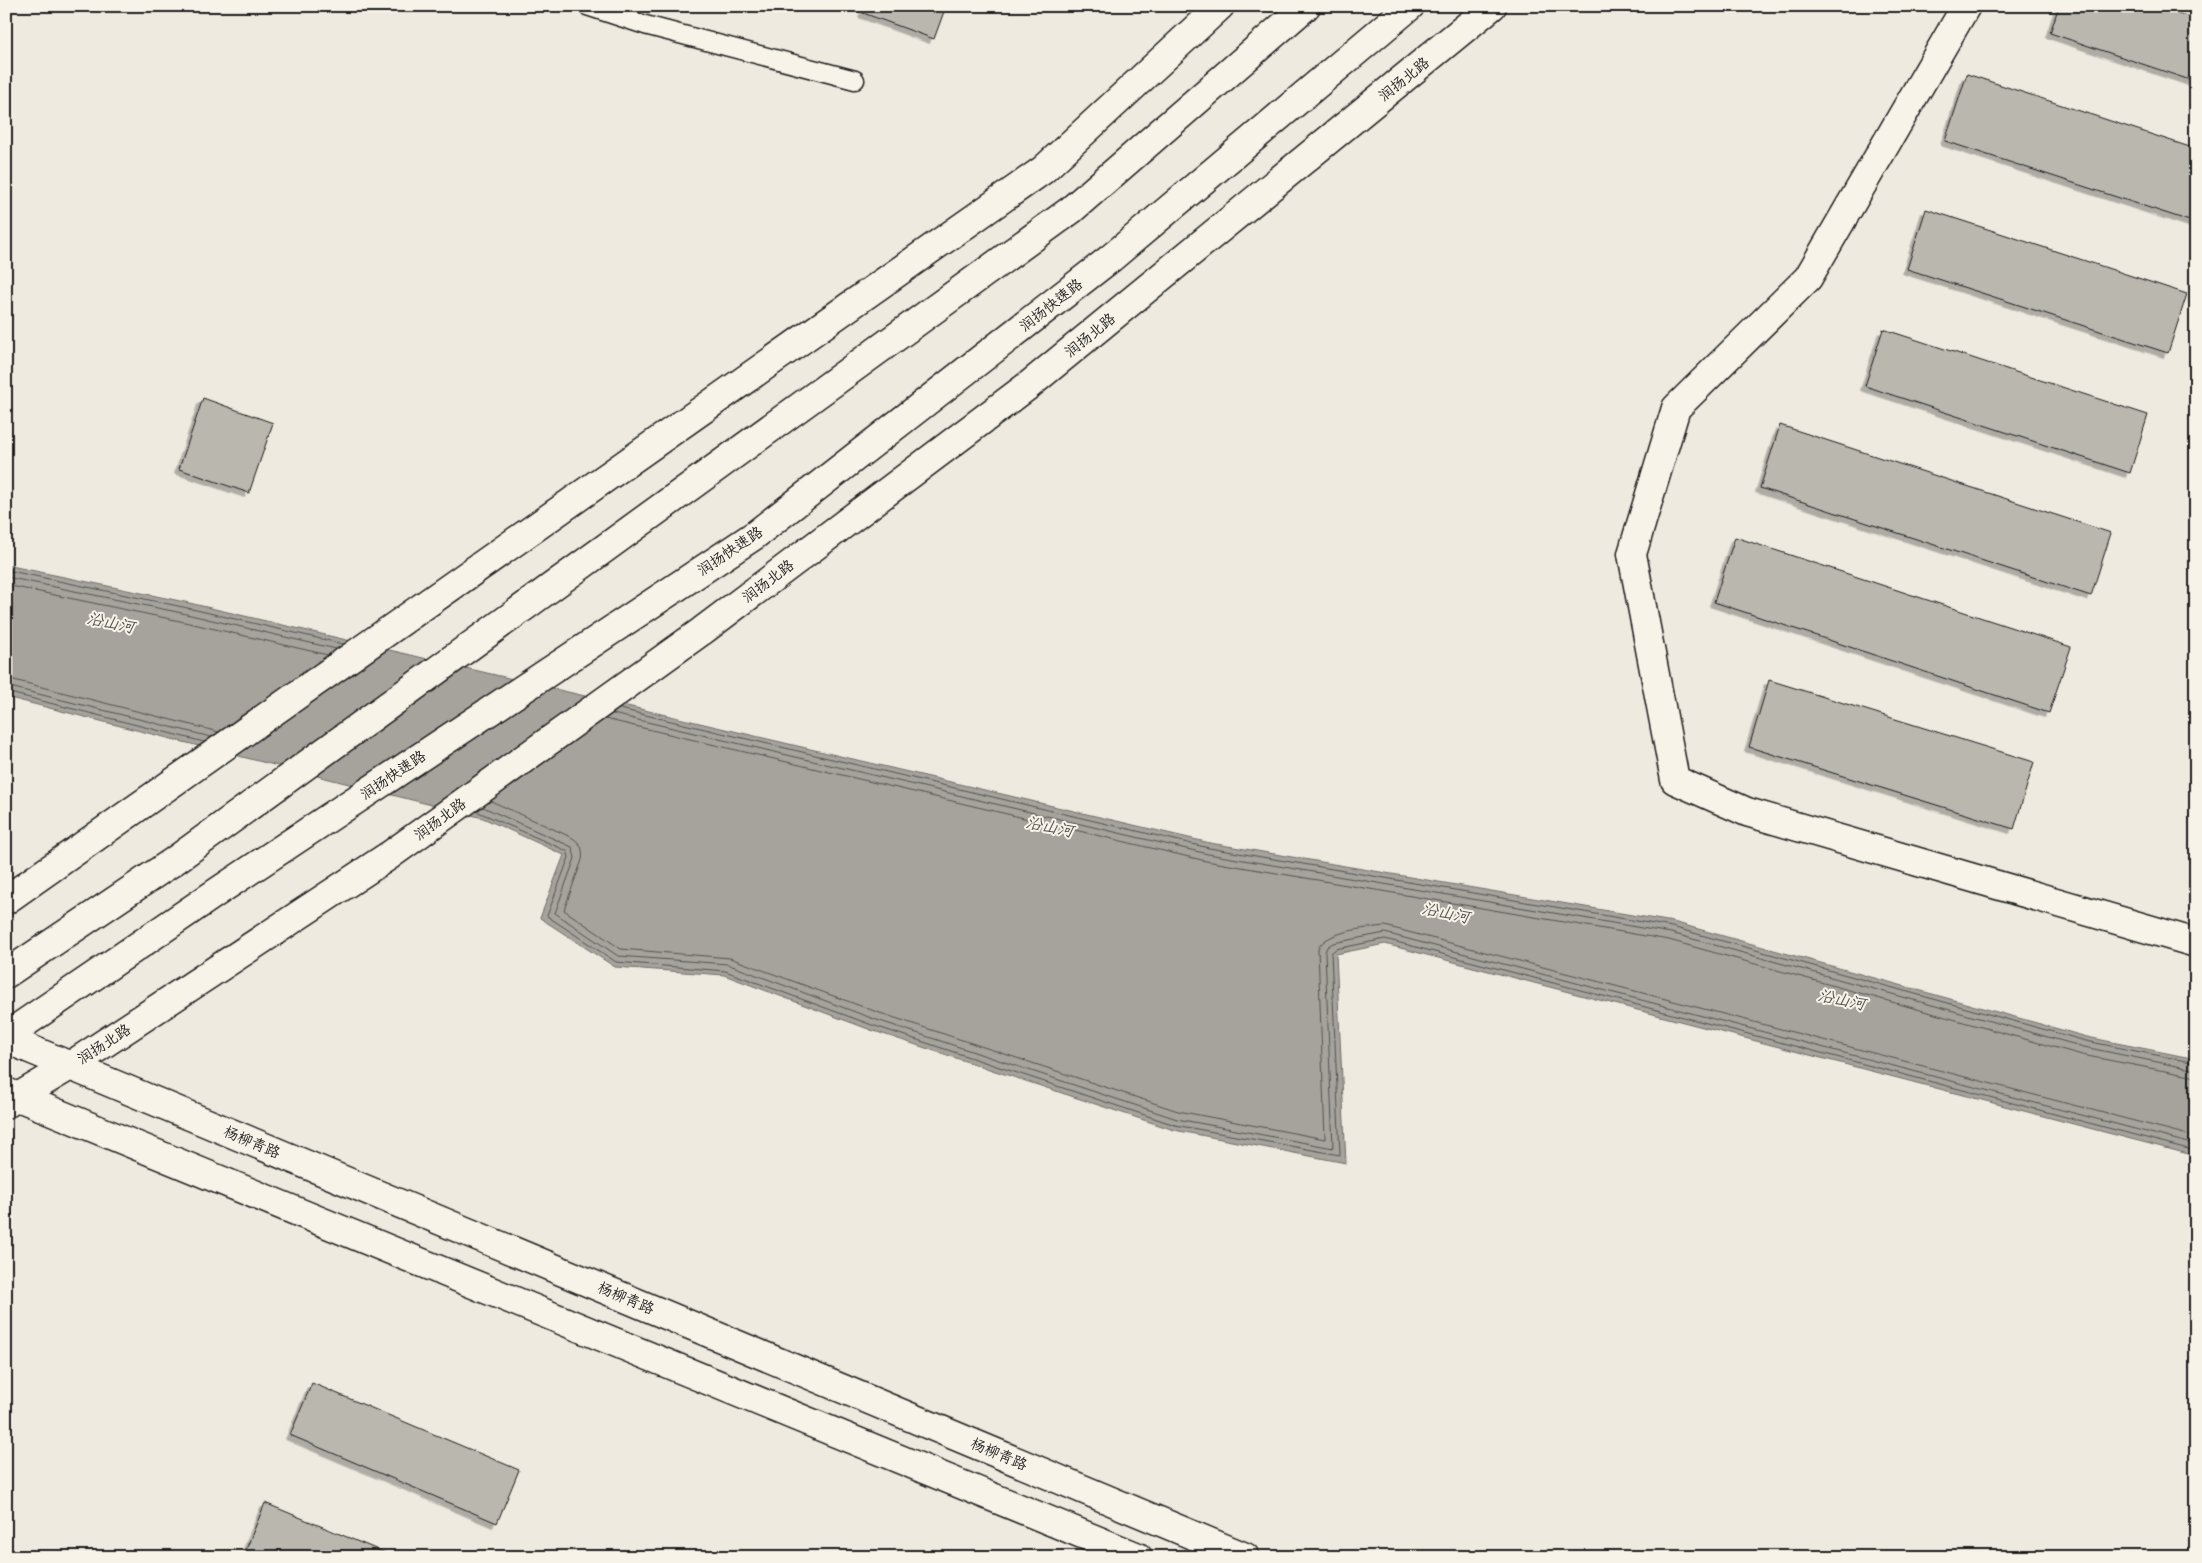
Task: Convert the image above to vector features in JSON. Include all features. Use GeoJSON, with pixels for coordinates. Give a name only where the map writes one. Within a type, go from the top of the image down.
{"type":"FeatureCollection","features":[{"type":"Feature","properties":{"kind":"main road"},"geometry":{"type":"LineString","coordinates":[[6,900],[1043,170],[1220,6]]}},
{"type":"Feature","properties":{"kind":"main road"},"geometry":{"type":"LineString","coordinates":[[6,974],[174,861],[1071,210],[1306,6]]}},
{"type":"Feature","properties":{"kind":"main road","name":"润扬快速路"},"geometry":{"type":"LineString","coordinates":[[6,1038],[220,890],[755,535],[1111,258],[1410,6]]}},
{"type":"Feature","properties":{"kind":"main road","name":"润扬北路"},"geometry":{"type":"LineString","coordinates":[[10,1098],[70,1066],[390,855],[702,631],[1029,385],[1492,6]]}},
{"type":"Feature","properties":{"kind":"main road"},"geometry":{"type":"LineString","coordinates":[[1966,6],[1808,278],[1676,408],[1632,554],[1675,780],[1747,812],[2196,943]]}},
{"type":"Feature","properties":{"kind":"main road","name":"杨柳青路"},"geometry":{"type":"LineString","coordinates":[[6,1038],[1245,1557]]}},
{"type":"Feature","properties":{"kind":"main road"},"geometry":{"type":"LineString","coordinates":[[10,1098],[1138,1557]]}},
{"type":"Feature","properties":{"kind":"lane"},"geometry":{"type":"LineString","coordinates":[[587,6],[646,26],[854,80]]}},
{"type":"Feature","properties":{"kind":"water","name":"沿山河"},"geometry":{"type":"Polygon","coordinates":[[[6,565],[185,602],[1210,843],[1673,922],[2087,1037],[2196,1059],[2196,1156],[1385,944],[1336,954],[1346,1163],[1174,1130],[871,1030],[724,975],[615,967],[540,918],[564,855],[483,818],[6,697],[6,565]]]}},
{"type":"Feature","properties":{"kind":"building"},"geometry":{"type":"Polygon","coordinates":[[[866,6],[946,6],[934,39],[863,13],[866,6]]]}},
{"type":"Feature","properties":{"kind":"building"},"geometry":{"type":"Polygon","coordinates":[[[2059,6],[2157,6],[2196,19],[2196,82],[2050,33],[2059,6]]]}},
{"type":"Feature","properties":{"kind":"building"},"geometry":{"type":"Polygon","coordinates":[[[1967,74],[2196,149],[2196,223],[1945,141],[1967,74]]]}},
{"type":"Feature","properties":{"kind":"building"},"geometry":{"type":"Polygon","coordinates":[[[1926,209],[2187,294],[2168,353],[1907,269],[1926,209]]]}},
{"type":"Feature","properties":{"kind":"building"},"geometry":{"type":"Polygon","coordinates":[[[1883,329],[2148,415],[2130,473],[1865,386],[1883,329]]]}},
{"type":"Feature","properties":{"kind":"building"},"geometry":{"type":"Polygon","coordinates":[[[203,398],[273,423],[249,493],[179,469],[203,398]]]}},
{"type":"Feature","properties":{"kind":"building"},"geometry":{"type":"Polygon","coordinates":[[[1780,425],[2111,533],[2091,596],[1760,488],[1780,425]]]}},
{"type":"Feature","properties":{"kind":"building"},"geometry":{"type":"Polygon","coordinates":[[[1735,537],[2071,647],[2049,713],[1714,602],[1735,537]]]}},
{"type":"Feature","properties":{"kind":"building"},"geometry":{"type":"Polygon","coordinates":[[[1769,680],[2034,762],[2014,829],[1749,747],[1769,680]]]}},
{"type":"Feature","properties":{"kind":"building"},"geometry":{"type":"Polygon","coordinates":[[[312,1383],[519,1470],[497,1523],[290,1435],[312,1383]]]}},
{"type":"Feature","properties":{"kind":"building"},"geometry":{"type":"Polygon","coordinates":[[[265,1503],[395,1557],[243,1557],[265,1503]]]}}]}
